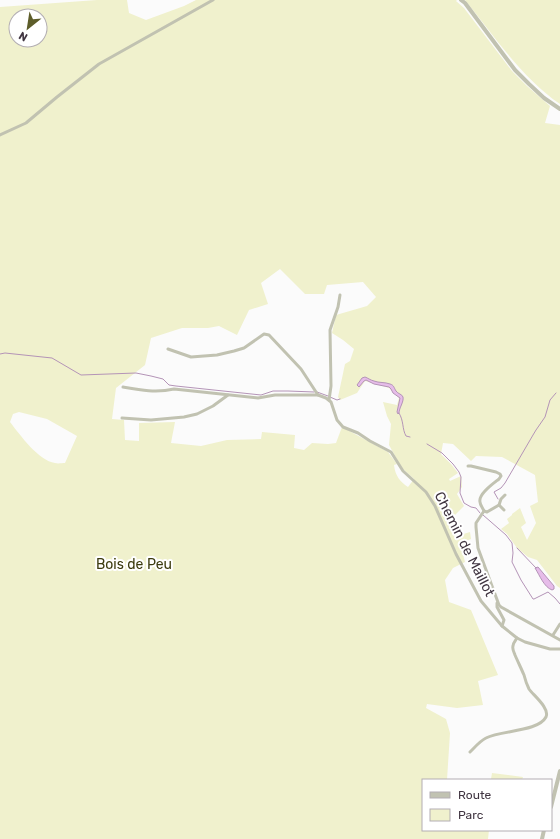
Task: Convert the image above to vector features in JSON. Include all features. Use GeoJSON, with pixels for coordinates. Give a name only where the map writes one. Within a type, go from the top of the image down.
{"type":"FeatureCollection","features":[{"type":"Feature","properties":{"kind":"street"},"geometry":{"type":"LineString","coordinates":[[0,134],[26,124],[57,96],[99,64],[213,0]]}},
{"type":"Feature","properties":{"kind":"street"},"geometry":{"type":"LineString","coordinates":[[461,0],[515,70],[544,98],[560,109]]}},
{"type":"Feature","properties":{"kind":"street"},"geometry":{"type":"LineString","coordinates":[[123,387],[146,391],[164,391],[174,389],[258,398],[275,395],[316,393],[330,398],[330,330],[338,307],[340,295]]}},
{"type":"Feature","properties":{"kind":"street"},"geometry":{"type":"LineString","coordinates":[[168,349],[192,358],[217,355],[234,352],[244,348],[264,334],[269,335],[301,369],[316,393]]}},
{"type":"Feature","properties":{"kind":"street"},"geometry":{"type":"LineString","coordinates":[[122,418],[151,420],[184,417],[197,414],[213,406],[228,395]]}},
{"type":"Feature","properties":{"kind":"street","name":"Chemin de Maillot"},"geometry":{"type":"LineString","coordinates":[[330,398],[337,420],[343,427],[358,433],[391,452],[404,471],[426,492],[435,506],[456,554],[481,601],[502,626],[517,638],[525,642],[550,650],[560,649]]}},
{"type":"Feature","properties":{"kind":"street"},"geometry":{"type":"LineString","coordinates":[[468,466],[496,472],[501,476],[482,494],[480,502],[482,513]]}},
{"type":"Feature","properties":{"kind":"street"},"geometry":{"type":"LineString","coordinates":[[505,495],[501,499],[499,505],[487,512],[482,513],[477,520],[476,527],[478,548],[497,601],[501,608],[560,640]]}},
{"type":"Feature","properties":{"kind":"street"},"geometry":{"type":"LineString","coordinates":[[499,505],[504,510]]}},
{"type":"Feature","properties":{"kind":"street"},"geometry":{"type":"LineString","coordinates":[[497,601],[497,606],[504,620],[502,626]]}},
{"type":"Feature","properties":{"kind":"street"},"geometry":{"type":"LineString","coordinates":[[553,636],[560,624]]}},
{"type":"Feature","properties":{"kind":"street"},"geometry":{"type":"LineString","coordinates":[[470,752],[476,745],[486,738],[501,733],[527,728],[541,721],[545,717],[546,710],[529,689],[513,651],[513,646],[517,638]]}},
{"type":"Feature","properties":{"kind":"street"},"geometry":{"type":"LineString","coordinates":[[552,803],[560,771]]}},
{"type":"Feature","properties":{"kind":"green space","name":"Bois de Peu"},"geometry":{"type":"Polygon","coordinates":[[[97,0],[127,0],[129,13],[146,20],[196,0],[457,0],[456,1],[464,8],[512,71],[550,106],[545,123],[560,125],[560,588],[537,560],[528,557],[517,548],[507,534],[501,529],[509,523],[507,519],[520,508],[526,523],[521,527],[527,540],[536,523],[530,506],[538,502],[535,475],[502,457],[476,456],[471,461],[453,444],[443,443],[441,454],[458,473],[449,479],[450,481],[461,476],[462,487],[457,494],[464,506],[454,516],[460,535],[470,532],[471,539],[460,543],[465,562],[453,568],[445,580],[449,602],[471,610],[498,675],[478,681],[483,705],[457,708],[427,704],[426,708],[446,719],[450,733],[447,779],[422,779],[422,831],[489,831],[488,839],[0,839],[0,7],[97,0]],[[280,269],[261,283],[268,304],[249,310],[237,335],[219,326],[208,328],[182,328],[151,338],[145,365],[116,388],[112,419],[124,420],[125,440],[139,441],[139,423],[175,422],[171,443],[201,446],[227,440],[261,439],[262,432],[295,435],[294,448],[304,450],[312,443],[336,443],[342,427],[388,452],[397,464],[394,465],[398,478],[408,487],[414,479],[403,469],[389,445],[391,424],[383,402],[397,405],[399,398],[389,388],[365,381],[357,393],[340,400],[338,397],[345,364],[350,361],[354,349],[332,333],[336,315],[367,306],[376,297],[363,282],[327,285],[324,294],[305,294],[280,269]],[[19,412],[13,414],[10,422],[36,453],[49,461],[65,463],[77,436],[47,419],[19,412]]]}},
{"type":"Feature","properties":{"kind":"green space"},"geometry":{"type":"Polygon","coordinates":[[[465,0],[560,0],[560,104],[533,82],[509,56],[465,0]]]}},
{"type":"Feature","properties":{"kind":"green space"},"geometry":{"type":"Polygon","coordinates":[[[492,773],[523,777],[522,779],[491,779],[492,773]]]}},
{"type":"Feature","properties":{"kind":"shaded area"},"geometry":{"type":"Polygon","coordinates":[[[365,377],[376,382],[391,384],[403,397],[398,414],[397,412],[400,398],[393,393],[389,387],[374,384],[366,380],[359,387],[357,385],[362,378],[365,377]]]}},
{"type":"Feature","properties":{"kind":"shaded area"},"geometry":{"type":"Polygon","coordinates":[[[538,567],[554,586],[554,589],[549,589],[544,584],[535,568],[538,567]]]}},
{"type":"Feature","properties":{"kind":"waterway"},"geometry":{"type":"LineString","coordinates":[[0,354],[5,353],[52,358],[81,375],[136,373],[163,379],[169,385],[261,395],[273,391],[314,392]]}},
{"type":"Feature","properties":{"kind":"waterway"},"geometry":{"type":"LineString","coordinates":[[317,392],[328,396]]}},
{"type":"Feature","properties":{"kind":"waterway"},"geometry":{"type":"LineString","coordinates":[[498,499],[494,492],[501,488],[505,483],[545,417],[550,400],[556,393]]}},
{"type":"Feature","properties":{"kind":"waterway"},"geometry":{"type":"LineString","coordinates":[[330,397],[337,400],[340,399]]}},
{"type":"Feature","properties":{"kind":"waterway"},"geometry":{"type":"LineString","coordinates":[[399,413],[406,436],[410,437]]}},
{"type":"Feature","properties":{"kind":"waterway"},"geometry":{"type":"LineString","coordinates":[[427,444],[442,453],[453,464],[461,477],[460,493],[464,503],[476,508],[480,513]]}},
{"type":"Feature","properties":{"kind":"waterway"},"geometry":{"type":"LineString","coordinates":[[483,515],[506,535],[512,543],[512,562],[533,599],[548,592],[560,604]]}},
{"type":"Feature","properties":{"kind":"waterway"},"geometry":{"type":"LineString","coordinates":[[517,548],[536,568]]}}]}
